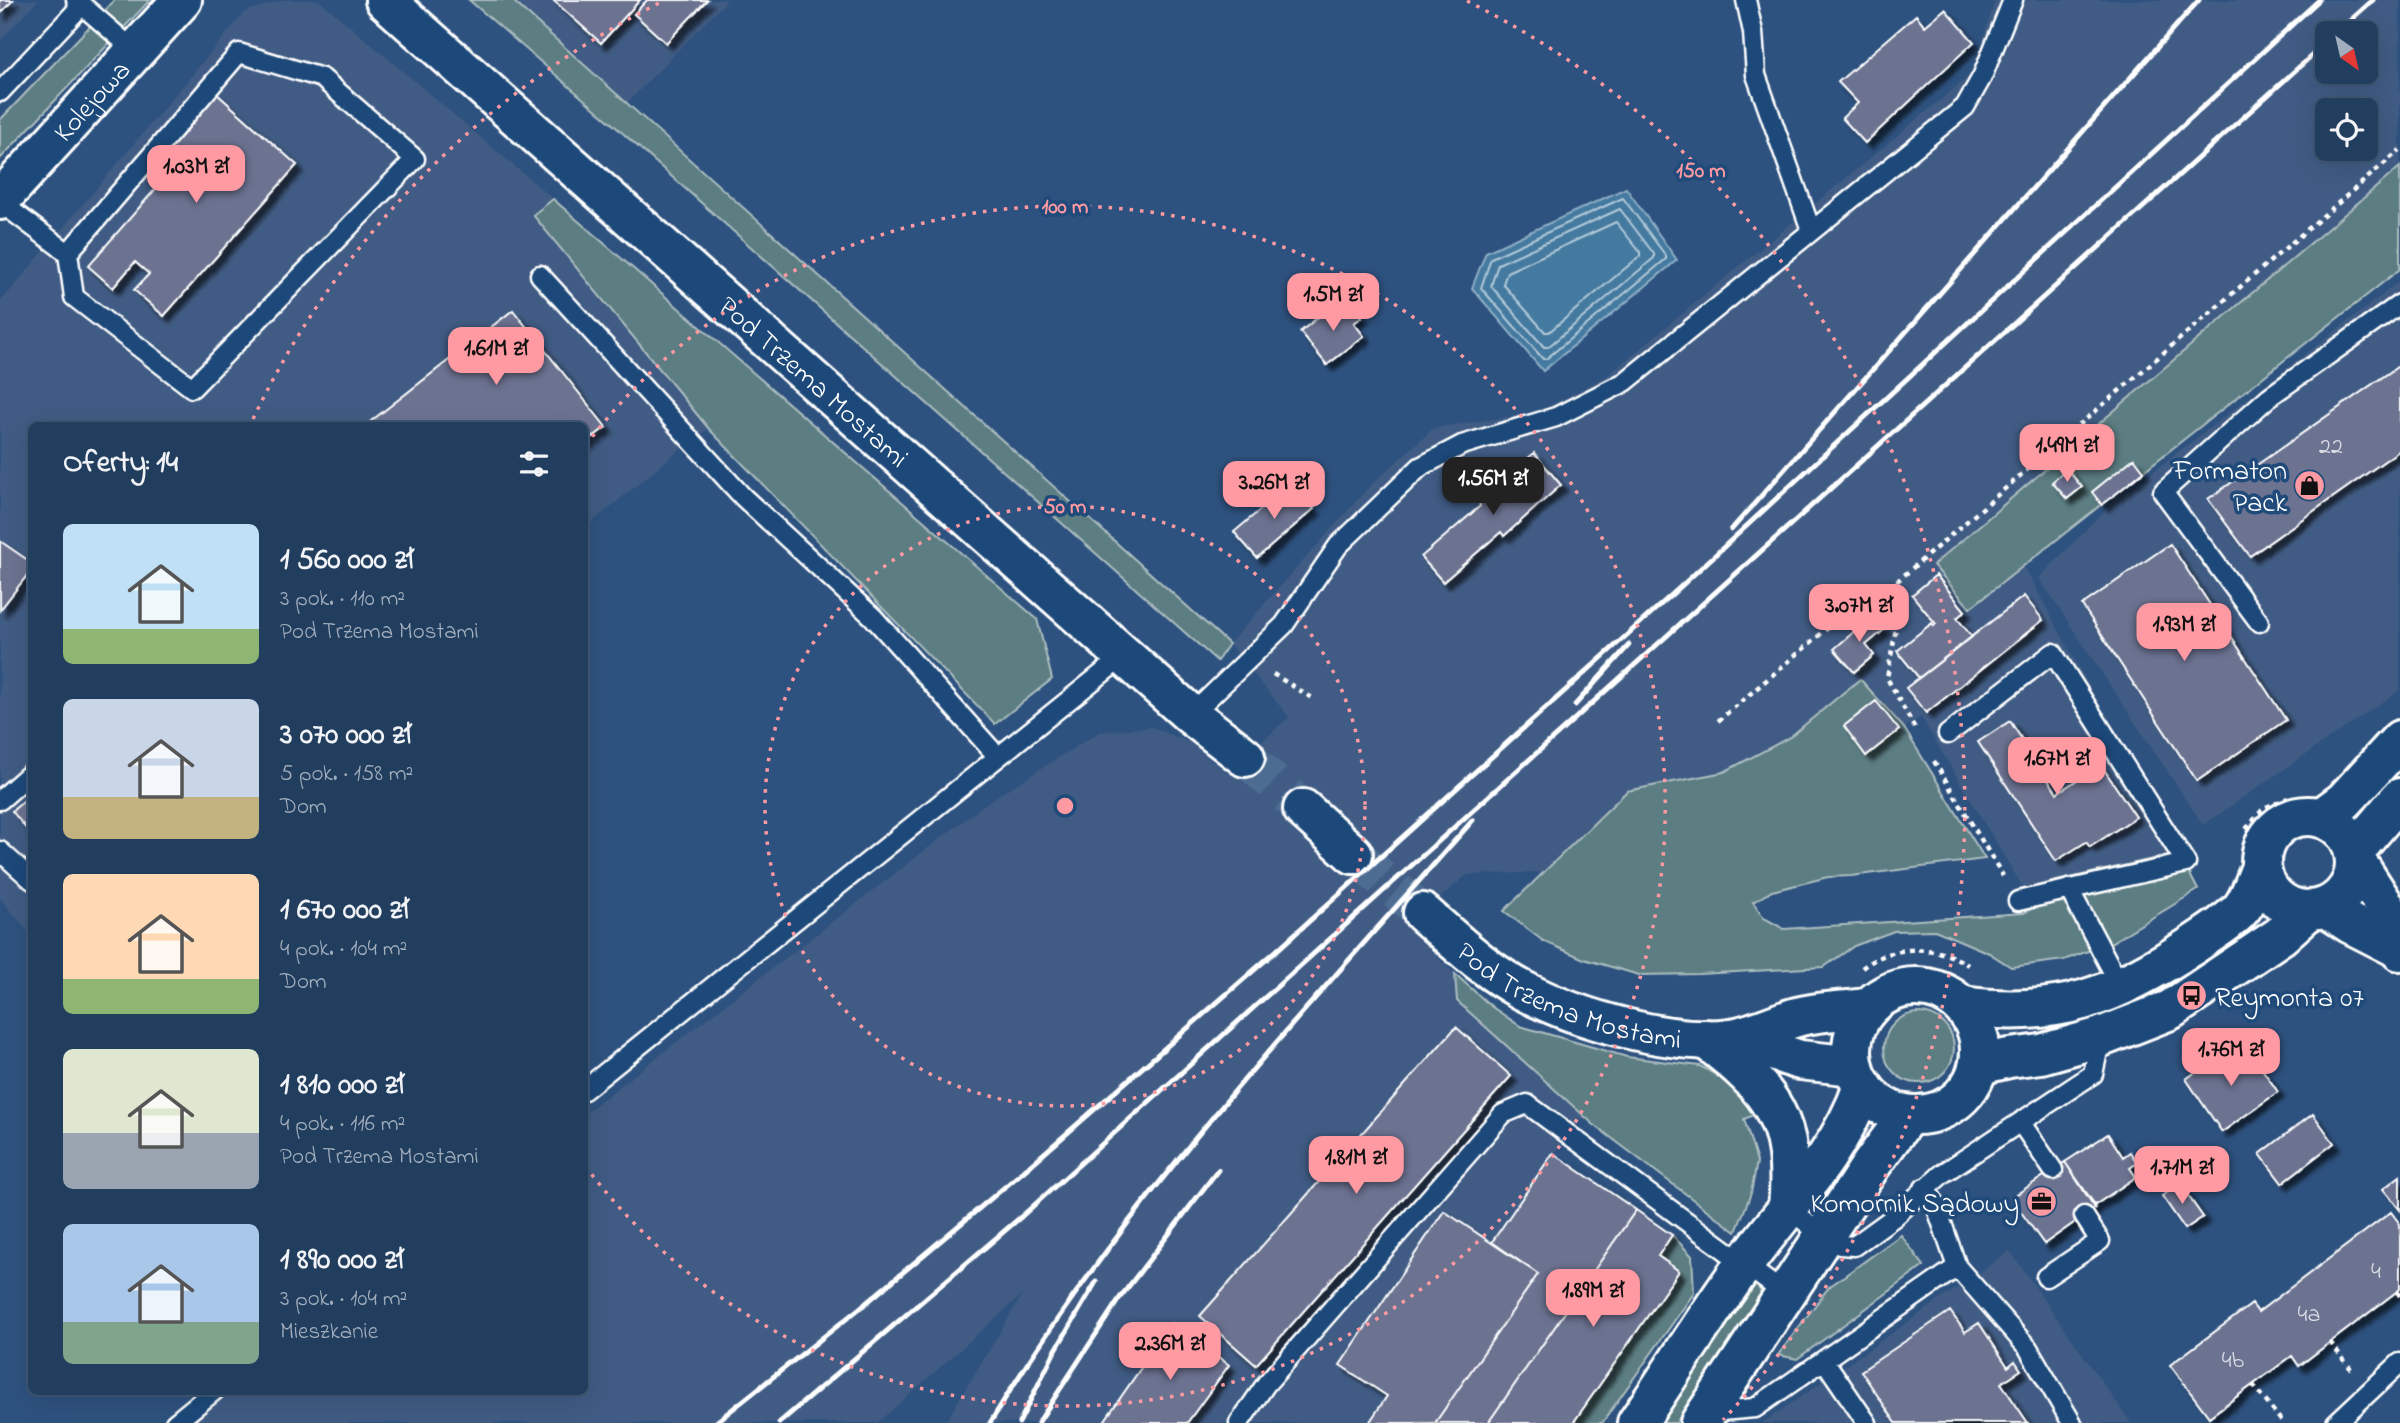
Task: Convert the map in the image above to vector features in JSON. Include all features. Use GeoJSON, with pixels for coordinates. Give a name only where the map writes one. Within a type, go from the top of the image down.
{"type":"FeatureCollection","features":[{"type":"Feature","properties":{"kind":"street","name":"Kolejowa"},"geometry":{"type":"LineString","coordinates":[[0,201],[182,0]]}},
{"type":"Feature","properties":{"kind":"street","name":"Pod Trzema Mostami"},"geometry":{"type":"LineString","coordinates":[[385,0],[1191,715],[1245,757]]}},
{"type":"Feature","properties":{"kind":"street"},"geometry":{"type":"LineString","coordinates":[[2321,818],[2344,801],[2400,740]]}},
{"type":"Feature","properties":{"kind":"street"},"geometry":{"type":"LineString","coordinates":[[1979,1065],[2041,1054],[2102,1037],[2169,1010],[2317,908],[2337,900],[2347,889],[2353,876],[2355,857],[2400,798]]}},
{"type":"Feature","properties":{"kind":"street"},"geometry":{"type":"LineString","coordinates":[[1303,809],[1353,854]]}},
{"type":"Feature","properties":{"kind":"street"},"geometry":{"type":"LineString","coordinates":[[2306,816],[2334,823],[2345,834],[2355,857],[2390,914],[2399,950],[2317,908],[2295,908],[2272,893],[2265,881],[2263,852],[2278,827],[2291,819],[2306,816]]}},
{"type":"Feature","properties":{"kind":"street"},"geometry":{"type":"LineString","coordinates":[[1637,1423],[1745,1264],[1836,1143],[1854,1111],[1858,1076],[1852,1049],[1854,1032],[1866,1008],[1895,990],[1916,986],[1937,990],[1963,1006],[1992,1010],[2035,1009],[2074,1003],[2121,987],[2149,973],[2212,933],[2242,908],[2262,867]]}},
{"type":"Feature","properties":{"kind":"street","name":"Pod Trzema Mostami"},"geometry":{"type":"LineString","coordinates":[[1423,913],[1471,955],[1523,990],[1579,1015],[1622,1028],[1719,1038],[1858,1076]]}},
{"type":"Feature","properties":{"kind":"street"},"geometry":{"type":"LineString","coordinates":[[1858,1076],[1870,1095],[1884,1106],[1908,1115],[1940,1110],[1958,1100],[1971,1084],[1979,1065],[1980,1047],[1977,1029],[1963,1006]]}},
{"type":"Feature","properties":{"kind":"street","name":"Pod Trzema Mostami"},"geometry":{"type":"LineString","coordinates":[[1719,1038],[1801,1016],[1866,1008]]}},
{"type":"Feature","properties":{"kind":"street"},"geometry":{"type":"LineString","coordinates":[[1719,1038],[1733,1060],[1761,1088],[1779,1117],[1789,1148],[1788,1208]]}},
{"type":"Feature","properties":{"kind":"street"},"geometry":{"type":"LineString","coordinates":[[1703,1418],[1908,1115]]}},
{"type":"Feature","properties":{"kind":"lane"},"geometry":{"type":"LineString","coordinates":[[1746,0],[1753,32],[1756,75],[1811,230]]}},
{"type":"Feature","properties":{"kind":"lane"},"geometry":{"type":"LineString","coordinates":[[1191,715],[1284,625],[1338,546],[1420,467],[1462,445],[1556,417],[1625,382],[1965,107],[1982,77],[2013,0]]}},
{"type":"Feature","properties":{"kind":"lane"},"geometry":{"type":"LineString","coordinates":[[0,92],[79,3],[135,51]]}},
{"type":"Feature","properties":{"kind":"lane"},"geometry":{"type":"LineString","coordinates":[[0,201],[68,253],[74,297],[191,388],[415,159],[322,78],[239,53],[68,253]]}},
{"type":"Feature","properties":{"kind":"lane"},"geometry":{"type":"LineString","coordinates":[[540,275],[743,497],[873,617],[998,757]]}},
{"type":"Feature","properties":{"kind":"lane"},"geometry":{"type":"LineString","coordinates":[[2259,622],[2163,492],[2269,397],[2400,304]]}},
{"type":"Feature","properties":{"kind":"lane"},"geometry":{"type":"LineString","coordinates":[[1948,734],[2053,653],[2186,863],[2018,901]]}},
{"type":"Feature","properties":{"kind":"lane"},"geometry":{"type":"LineString","coordinates":[[588,1087],[1125,654]]}},
{"type":"Feature","properties":{"kind":"lane"},"geometry":{"type":"LineString","coordinates":[[0,800],[28,776]]}},
{"type":"Feature","properties":{"kind":"lane"},"geometry":{"type":"LineString","coordinates":[[0,851],[28,876]]}},
{"type":"Feature","properties":{"kind":"lane"},"geometry":{"type":"LineString","coordinates":[[2069,889],[2121,987]]}},
{"type":"Feature","properties":{"kind":"lane"},"geometry":{"type":"LineString","coordinates":[[1788,1208],[1824,1236],[1840,1245],[1854,1246],[1894,1217],[1924,1188],[2093,1074],[2102,1037]]}},
{"type":"Feature","properties":{"kind":"lane"},"geometry":{"type":"LineString","coordinates":[[1239,1423],[1266,1384],[1503,1114],[1527,1104],[1785,1294]]}},
{"type":"Feature","properties":{"kind":"lane"},"geometry":{"type":"LineString","coordinates":[[2021,1123],[2053,1170]]}},
{"type":"Feature","properties":{"kind":"lane"},"geometry":{"type":"LineString","coordinates":[[1924,1188],[1936,1203],[1957,1267],[2028,1348],[2072,1423]]}},
{"type":"Feature","properties":{"kind":"lane"},"geometry":{"type":"LineString","coordinates":[[2046,1277],[2100,1241],[2084,1216]]}},
{"type":"Feature","properties":{"kind":"lane"},"geometry":{"type":"LineString","coordinates":[[1703,1418],[1755,1408],[1957,1267]]}},
{"type":"Feature","properties":{"kind":"lane"},"geometry":{"type":"LineString","coordinates":[[1824,1360],[1867,1423]]}},
{"type":"Feature","properties":{"kind":"lane"},"geometry":{"type":"LineString","coordinates":[[2336,1423],[2400,1363]]}},
{"type":"Feature","properties":{"kind":"lane"},"geometry":{"type":"LineString","coordinates":[[175,1423],[209,1395]]}},
{"type":"Feature","properties":{"kind":"path"},"geometry":{"type":"LineString","coordinates":[[1718,721],[1854,606],[1874,601],[2400,150]]}},
{"type":"Feature","properties":{"kind":"path"},"geometry":{"type":"LineString","coordinates":[[1874,601],[1892,612],[1897,623],[1887,678],[1919,734]]}},
{"type":"Feature","properties":{"kind":"path"},"geometry":{"type":"LineString","coordinates":[[1272,673],[1314,699]]}},
{"type":"Feature","properties":{"kind":"path"},"geometry":{"type":"LineString","coordinates":[[1933,758],[2018,901]]}},
{"type":"Feature","properties":{"kind":"path"},"geometry":{"type":"LineString","coordinates":[[1860,969],[1885,955],[1906,950],[1946,953],[1973,968]]}},
{"type":"Feature","properties":{"kind":"path"},"geometry":{"type":"LineString","coordinates":[[2253,1385],[2283,1423]]}},
{"type":"Feature","properties":{"kind":"shaded area"},"geometry":{"type":"Polygon","coordinates":[[[0,0],[38,0],[0,41],[0,0]]]}},
{"type":"Feature","properties":{"kind":"shaded area"},"geometry":{"type":"Polygon","coordinates":[[[282,0],[319,0],[553,199],[534,215],[709,429],[690,441],[588,526],[588,422],[28,422],[28,931],[0,898],[0,303],[245,12],[282,0]]]}},
{"type":"Feature","properties":{"kind":"shaded area"},"geometry":{"type":"Polygon","coordinates":[[[512,0],[727,0],[626,104],[512,0]]]}},
{"type":"Feature","properties":{"kind":"shaded area"},"geometry":{"type":"Polygon","coordinates":[[[1995,0],[2400,0],[2400,167],[1934,565],[1970,608],[2024,566],[2179,853],[2024,889],[1921,717],[1904,728],[1860,679],[1790,737],[1724,772],[1627,791],[1543,872],[1467,875],[1406,927],[1455,974],[1457,1001],[1584,1116],[1554,1154],[1672,1235],[1692,1256],[1694,1293],[1602,1423],[945,1423],[1023,1294],[877,1423],[183,1423],[219,1395],[588,1395],[588,1111],[989,801],[1100,732],[1151,727],[1189,742],[1227,773],[1289,717],[1229,644],[1370,486],[1434,428],[1536,413],[1607,376],[1973,73],[1995,0]]]}},
{"type":"Feature","properties":{"kind":"shaded area"},"geometry":{"type":"Polygon","coordinates":[[[2400,281],[2400,690],[2203,825],[2039,578],[2111,504],[2400,281]]]}},
{"type":"Feature","properties":{"kind":"shaded area"},"geometry":{"type":"Polygon","coordinates":[[[2010,1251],[2131,1423],[1763,1423],[1970,1279],[2010,1251]]]}},
{"type":"Feature","properties":{"kind":"green space"},"geometry":{"type":"Polygon","coordinates":[[[115,0],[150,0],[0,159],[0,120],[115,0]]]}},
{"type":"Feature","properties":{"kind":"green space"},"geometry":{"type":"Polygon","coordinates":[[[469,0],[512,0],[1229,644],[1217,661],[608,120],[469,0]]]}},
{"type":"Feature","properties":{"kind":"green space"},"geometry":{"type":"Polygon","coordinates":[[[2400,167],[2400,269],[1970,608],[1933,565],[2400,167]]]}},
{"type":"Feature","properties":{"kind":"green space"},"geometry":{"type":"Polygon","coordinates":[[[553,199],[1037,619],[1052,679],[995,724],[709,429],[533,215],[553,199]]]}},
{"type":"Feature","properties":{"kind":"green space"},"geometry":{"type":"Polygon","coordinates":[[[1860,679],[1904,728],[1985,859],[1828,877],[1772,891],[1753,902],[1764,918],[1784,929],[2024,913],[2058,894],[2052,882],[2179,853],[2198,890],[2112,942],[2064,960],[2011,967],[1989,953],[1935,930],[1894,931],[1854,946],[1824,967],[1639,975],[1584,959],[1543,941],[1504,911],[1627,791],[1724,772],[1790,737],[1860,679]]]}},
{"type":"Feature","properties":{"kind":"green space"},"geometry":{"type":"Polygon","coordinates":[[[1455,974],[1492,1007],[1520,1026],[1627,1057],[1700,1066],[1729,1082],[1756,1114],[1744,1119],[1757,1162],[1751,1193],[1736,1232],[1593,1124],[1457,1001],[1455,974]]]}},
{"type":"Feature","properties":{"kind":"green space"},"geometry":{"type":"Polygon","coordinates":[[[1919,1013],[1944,1023],[1954,1048],[1944,1073],[1919,1083],[1894,1073],[1884,1048],[1894,1023],[1919,1013]]]}},
{"type":"Feature","properties":{"kind":"green space"},"geometry":{"type":"Polygon","coordinates":[[[1672,1235],[1692,1256],[1694,1293],[1602,1423],[1573,1423],[1679,1271],[1658,1256],[1672,1235]]]}},
{"type":"Feature","properties":{"kind":"green space"},"geometry":{"type":"Polygon","coordinates":[[[1901,1235],[1924,1266],[1797,1359],[1778,1355],[1829,1287],[1901,1235]]]}},
{"type":"Feature","properties":{"kind":"green space"},"geometry":{"type":"Polygon","coordinates":[[[1758,1285],[1762,1297],[1676,1423],[1649,1423],[1747,1286],[1758,1285]]]}},
{"type":"Feature","properties":{"kind":"water"},"geometry":{"type":"Polygon","coordinates":[[[1626,188],[1677,260],[1543,371],[1472,288],[1486,252],[1626,188]]]}},
{"type":"Feature","properties":{"kind":"building"},"geometry":{"type":"Polygon","coordinates":[[[0,0],[13,0],[0,14],[0,0]]]}},
{"type":"Feature","properties":{"kind":"building"},"geometry":{"type":"Polygon","coordinates":[[[553,0],[640,0],[601,43],[553,0]]]}},
{"type":"Feature","properties":{"kind":"building"},"geometry":{"type":"Polygon","coordinates":[[[647,0],[707,0],[666,43],[634,14],[647,0]]]}},
{"type":"Feature","properties":{"kind":"building"},"geometry":{"type":"Polygon","coordinates":[[[1945,9],[1974,42],[1865,143],[1842,118],[1858,103],[1838,82],[1916,15],[1925,26],[1945,9]]]}},
{"type":"Feature","properties":{"kind":"building"},"geometry":{"type":"Polygon","coordinates":[[[216,93],[297,165],[164,316],[134,290],[149,274],[135,262],[113,288],[88,266],[180,161],[167,150],[216,93]]]}},
{"type":"Feature","properties":{"kind":"building"},"geometry":{"type":"Polygon","coordinates":[[[1337,302],[1346,313],[1354,307],[1362,317],[1354,323],[1364,336],[1327,365],[1300,332],[1337,302]]]}},
{"type":"Feature","properties":{"kind":"building"},"geometry":{"type":"Polygon","coordinates":[[[513,310],[606,427],[588,441],[588,422],[370,422],[513,310]]]}},
{"type":"Feature","properties":{"kind":"building"},"geometry":{"type":"Polygon","coordinates":[[[2400,365],[2400,450],[2250,556],[2208,499],[2400,365]]]}},
{"type":"Feature","properties":{"kind":"building"},"geometry":{"type":"Polygon","coordinates":[[[1534,453],[1561,485],[1504,536],[1501,532],[1443,582],[1421,557],[1480,506],[1479,501],[1534,453]]]}},
{"type":"Feature","properties":{"kind":"building"},"geometry":{"type":"Polygon","coordinates":[[[2134,458],[2144,471],[2102,505],[2092,492],[2134,458]]]}},
{"type":"Feature","properties":{"kind":"building"},"geometry":{"type":"Polygon","coordinates":[[[2067,469],[2082,487],[2067,499],[2052,482],[2067,469]]]}},
{"type":"Feature","properties":{"kind":"building"},"geometry":{"type":"Polygon","coordinates":[[[1292,483],[1314,509],[1257,558],[1234,532],[1292,483]]]}},
{"type":"Feature","properties":{"kind":"building"},"geometry":{"type":"Polygon","coordinates":[[[0,541],[28,560],[28,574],[0,610],[0,541]]]}},
{"type":"Feature","properties":{"kind":"building"},"geometry":{"type":"Polygon","coordinates":[[[2170,544],[2286,720],[2197,781],[2082,605],[2170,544]]]}},
{"type":"Feature","properties":{"kind":"building"},"geometry":{"type":"Polygon","coordinates":[[[1936,575],[1965,611],[1957,618],[1972,637],[1919,678],[1897,651],[1932,623],[1934,626],[1936,624],[1912,595],[1936,575]]]}},
{"type":"Feature","properties":{"kind":"building"},"geometry":{"type":"Polygon","coordinates":[[[2024,596],[2043,620],[1926,713],[1906,688],[2024,596]]]}},
{"type":"Feature","properties":{"kind":"building"},"geometry":{"type":"Polygon","coordinates":[[[1872,616],[1884,630],[1866,645],[1874,655],[1854,672],[1834,649],[1872,616]]]}},
{"type":"Feature","properties":{"kind":"building"},"geometry":{"type":"Polygon","coordinates":[[[1876,701],[1899,730],[1866,756],[1844,726],[1876,701]]]}},
{"type":"Feature","properties":{"kind":"building"},"geometry":{"type":"Polygon","coordinates":[[[2010,721],[2057,793],[2101,765],[2136,817],[2090,847],[2086,842],[2056,861],[1978,742],[2010,721]]]}},
{"type":"Feature","properties":{"kind":"building"},"geometry":{"type":"Polygon","coordinates":[[[28,797],[28,831],[12,811],[28,797]]]}},
{"type":"Feature","properties":{"kind":"building"},"geometry":{"type":"Polygon","coordinates":[[[1456,1027],[1511,1076],[1256,1365],[1200,1316],[1456,1027]]]}},
{"type":"Feature","properties":{"kind":"building"},"geometry":{"type":"Polygon","coordinates":[[[2231,1047],[2243,1063],[2253,1056],[2278,1092],[2222,1132],[2186,1079],[2231,1047]]]}},
{"type":"Feature","properties":{"kind":"building"},"geometry":{"type":"Polygon","coordinates":[[[2313,1114],[2334,1143],[2282,1183],[2260,1154],[2313,1114]]]}},
{"type":"Feature","properties":{"kind":"building"},"geometry":{"type":"Polygon","coordinates":[[[2108,1134],[2123,1157],[2130,1152],[2137,1163],[2130,1168],[2136,1177],[2095,1205],[2065,1162],[2108,1134]]]}},
{"type":"Feature","properties":{"kind":"building"},"geometry":{"type":"Polygon","coordinates":[[[1553,1153],[1636,1210],[1488,1423],[1435,1423],[1538,1274],[1492,1242],[1553,1153]]]}},
{"type":"Feature","properties":{"kind":"building"},"geometry":{"type":"Polygon","coordinates":[[[2065,1162],[2095,1208],[2044,1244],[2011,1198],[2065,1162]]]}},
{"type":"Feature","properties":{"kind":"building"},"geometry":{"type":"Polygon","coordinates":[[[2400,1176],[2400,1210],[2383,1189],[2400,1176]]]}},
{"type":"Feature","properties":{"kind":"building"},"geometry":{"type":"Polygon","coordinates":[[[2180,1184],[2203,1217],[2185,1229],[2162,1196],[2180,1184]]]}},
{"type":"Feature","properties":{"kind":"building"},"geometry":{"type":"Polygon","coordinates":[[[1636,1210],[1672,1235],[1658,1256],[1679,1271],[1573,1423],[1488,1423],[1636,1210]]]}},
{"type":"Feature","properties":{"kind":"building"},"geometry":{"type":"Polygon","coordinates":[[[1444,1211],[1538,1274],[1435,1423],[1369,1423],[1387,1396],[1340,1365],[1444,1211]]]}},
{"type":"Feature","properties":{"kind":"building"},"geometry":{"type":"Polygon","coordinates":[[[2391,1212],[2400,1224],[2400,1289],[2299,1366],[2292,1356],[2209,1417],[2170,1365],[2252,1304],[2258,1312],[2391,1212]]]}},
{"type":"Feature","properties":{"kind":"building"},"geometry":{"type":"Polygon","coordinates":[[[1950,1311],[1965,1332],[1979,1323],[2008,1367],[2015,1361],[2021,1370],[2001,1383],[2028,1423],[1896,1423],[1861,1371],[1950,1311]]]}},
{"type":"Feature","properties":{"kind":"building"},"geometry":{"type":"Polygon","coordinates":[[[1172,1323],[1229,1365],[1187,1423],[1103,1423],[1172,1323]]]}},
{"type":"Feature","properties":{"kind":"tunnel"},"geometry":{"type":"LineString","coordinates":[[1245,757],[1303,809]]}},
{"type":"Feature","properties":{"kind":"tunnel"},"geometry":{"type":"LineString","coordinates":[[1353,854],[1423,913]]}},
{"type":"Feature","properties":{"kind":"railway"},"geometry":{"type":"LineString","coordinates":[[1731,530],[2199,0]]}},
{"type":"Feature","properties":{"kind":"railway"},"geometry":{"type":"LineString","coordinates":[[715,1423],[865,1304],[1025,1170],[1276,951],[1678,589],[2319,0]]}},
{"type":"Feature","properties":{"kind":"railway"},"geometry":{"type":"LineString","coordinates":[[2349,21],[2373,0]]}},
{"type":"Feature","properties":{"kind":"railway"},"geometry":{"type":"LineString","coordinates":[[779,1423],[1022,1216],[2315,53]]}},
{"type":"Feature","properties":{"kind":"railway"},"geometry":{"type":"LineString","coordinates":[[1575,705],[1629,645]]}},
{"type":"Feature","properties":{"kind":"railway"},"geometry":{"type":"LineString","coordinates":[[990,1423],[1041,1343],[1156,1187],[1281,1037],[1473,820]]}},
{"type":"Feature","properties":{"kind":"railway"},"geometry":{"type":"LineString","coordinates":[[1038,1423],[1119,1299],[1218,1170]]}},
{"type":"Feature","properties":{"kind":"railway"},"geometry":{"type":"LineString","coordinates":[[1019,1423],[1054,1353],[1096,1282]]}},
{"type":"Feature","properties":{"kind":"place","name":"Formaton Pack"},"geometry":{"type":"Point","coordinates":[2310,485]}},
{"type":"Feature","properties":{"kind":"place","name":"Reymonta 07"},"geometry":{"type":"Point","coordinates":[2192,996]}},
{"type":"Feature","properties":{"kind":"place","name":"Komornik Sądowy"},"geometry":{"type":"Point","coordinates":[2042,1202]}}]}
